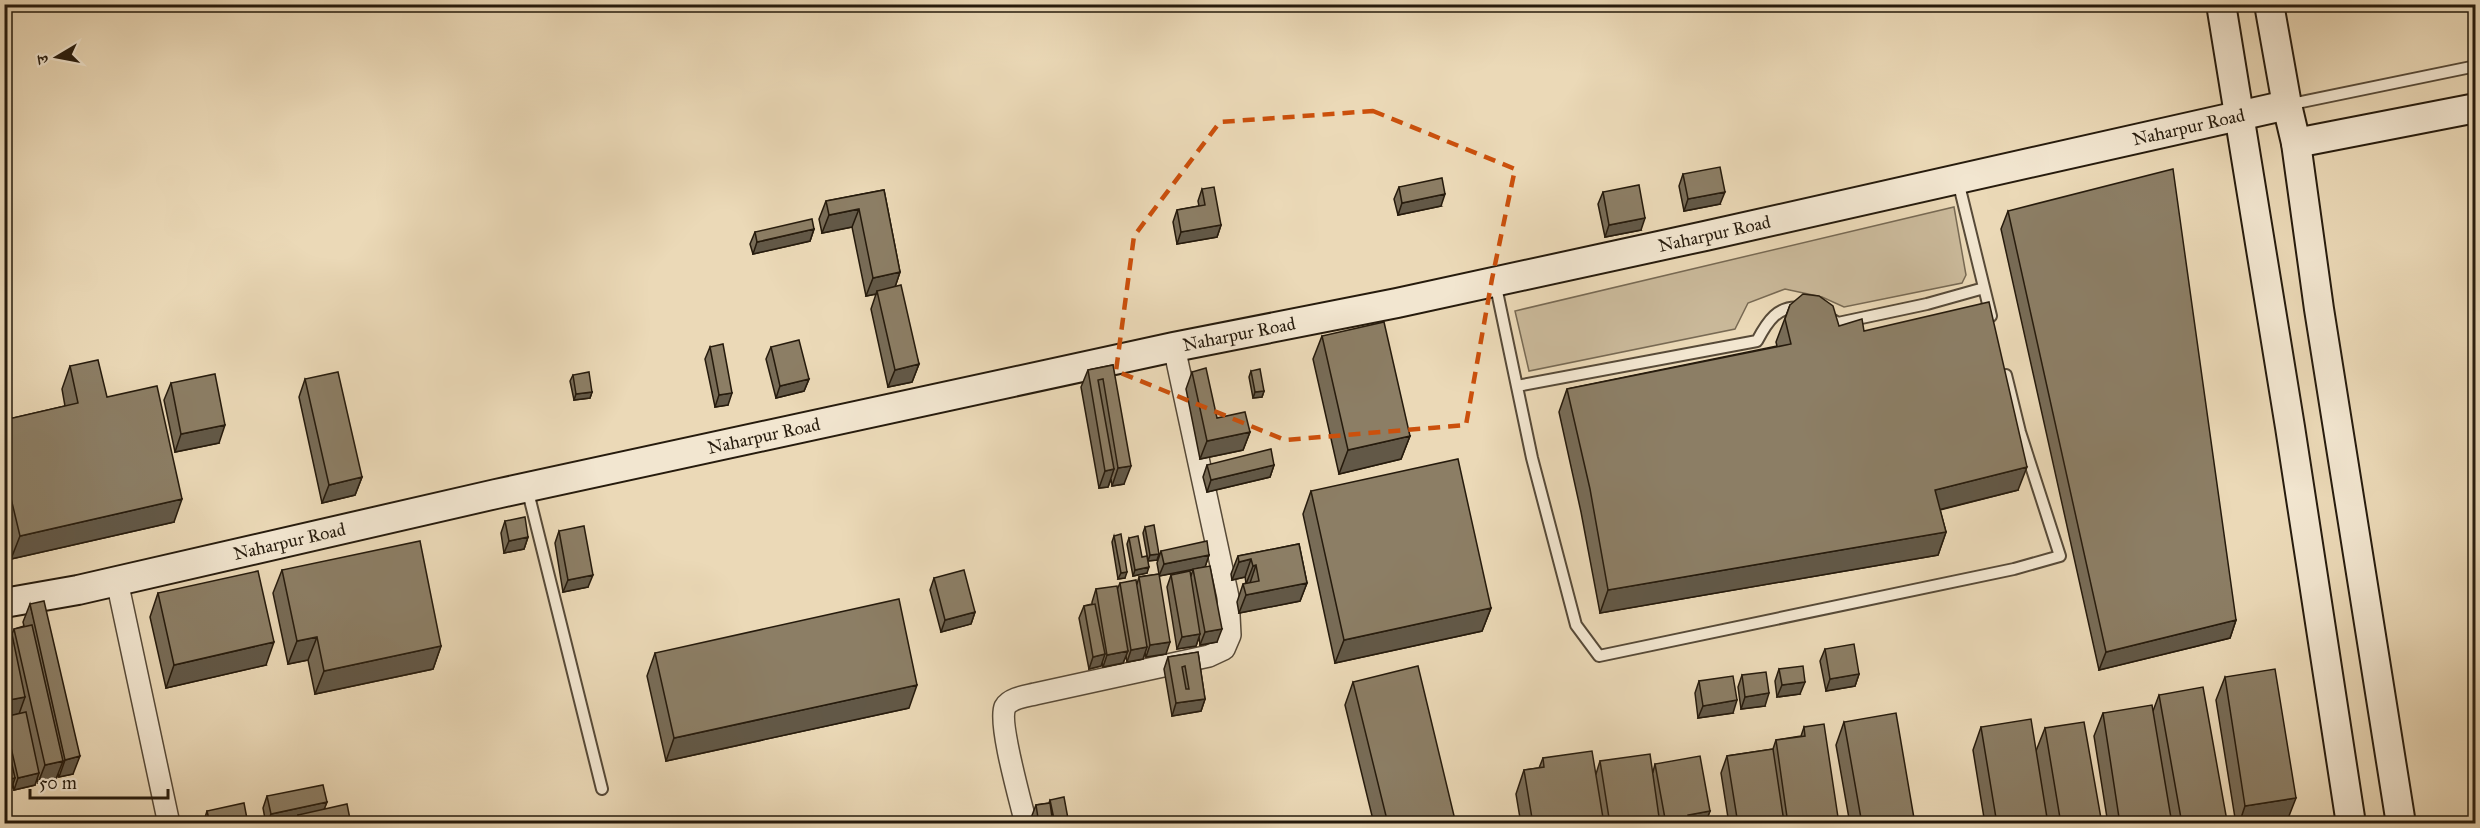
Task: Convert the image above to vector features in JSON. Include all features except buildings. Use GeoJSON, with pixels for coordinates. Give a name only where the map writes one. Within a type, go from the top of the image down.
{"type":"FeatureCollection","features":[{"type":"Feature","properties":{"kind":"street"},"geometry":{"type":"LineString","coordinates":[[2221,4],[2290,428],[2350,824]]}},
{"type":"Feature","properties":{"kind":"street"},"geometry":{"type":"LineString","coordinates":[[2270,4],[2286,105],[2296,143],[2320,321],[2400,824]]}},
{"type":"Feature","properties":{"kind":"street","name":"Naharpur Road"},"geometry":{"type":"LineString","coordinates":[[4,603],[1174,346],[1495,282],[1958,181],[2286,105]]}},
{"type":"Feature","properties":{"kind":"street"},"geometry":{"type":"LineString","coordinates":[[2296,143],[2475,108]]}},
{"type":"Feature","properties":{"kind":"street"},"geometry":{"type":"LineString","coordinates":[[1026,824],[1004,727],[1005,707],[1009,703],[1035,694],[1209,656],[1224,649],[1230,636],[1228,597],[1174,346]]}},
{"type":"Feature","properties":{"kind":"street"},"geometry":{"type":"LineString","coordinates":[[117,580],[169,824]]}},
{"type":"Feature","properties":{"kind":"lane","name":"Naharpur Road"},"geometry":{"type":"LineString","coordinates":[[2286,105],[2475,66]]}},
{"type":"Feature","properties":{"kind":"lane"},"geometry":{"type":"LineString","coordinates":[[1958,181],[1995,332]]}},
{"type":"Feature","properties":{"kind":"lane"},"geometry":{"type":"LineString","coordinates":[[1495,282],[1532,458],[1576,625],[1599,656],[2002,571],[2060,556],[2020,432],[2003,366]]}},
{"type":"Feature","properties":{"kind":"lane"},"geometry":{"type":"LineString","coordinates":[[1517,386],[1758,341],[1767,320],[1779,311],[1799,307],[1815,311],[1838,323],[1927,304],[1984,288]]}},
{"type":"Feature","properties":{"kind":"lane"},"geometry":{"type":"LineString","coordinates":[[527,488],[602,789]]}},
{"type":"Feature","properties":{"kind":"highlighted area"},"geometry":{"type":"Polygon","coordinates":[[[1373,111],[1515,169],[1492,279],[1466,425],[1285,440],[1116,371],[1134,236],[1220,122],[1373,111]]]}},
{"type":"Feature","properties":{"kind":"shaded area"},"geometry":{"type":"Polygon","coordinates":[[[1954,207],[1966,275],[1962,283],[1844,307],[1822,297],[1785,289],[1748,303],[1735,329],[1529,371],[1515,311],[1954,207]]]}}]}
